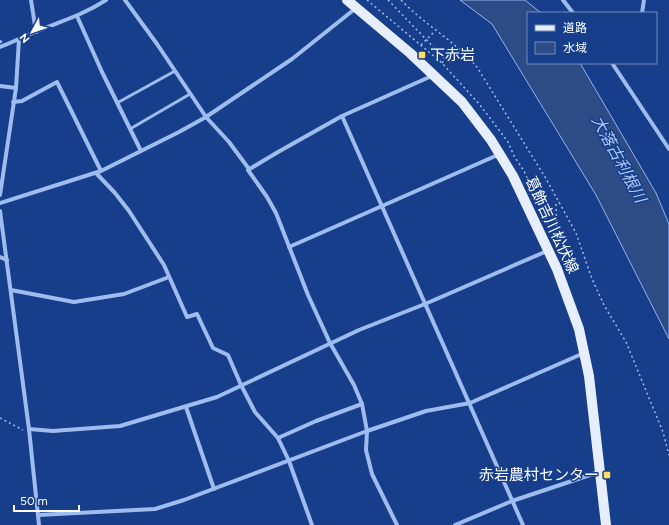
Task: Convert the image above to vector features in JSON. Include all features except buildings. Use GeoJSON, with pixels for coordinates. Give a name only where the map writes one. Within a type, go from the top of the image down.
{"type":"FeatureCollection","features":[{"type":"Feature","properties":{"kind":"main road","name":"葛飾吉川松伏線"},"geometry":{"type":"LineString","coordinates":[[347,0],[435,75],[462,102],[514,176],[548,250],[573,310],[585,353],[606,525]]}},
{"type":"Feature","properties":{"kind":"street"},"geometry":{"type":"LineString","coordinates":[[31,0],[36,32]]}},
{"type":"Feature","properties":{"kind":"street"},"geometry":{"type":"LineString","coordinates":[[0,47],[89,11],[106,0]]}},
{"type":"Feature","properties":{"kind":"street"},"geometry":{"type":"LineString","coordinates":[[125,0],[138,16],[206,117],[229,142],[270,202],[308,295],[330,343],[354,385],[362,404],[367,431],[366,450],[372,474],[397,525]]}},
{"type":"Feature","properties":{"kind":"street"},"geometry":{"type":"LineString","coordinates":[[563,0],[572,12]]}},
{"type":"Feature","properties":{"kind":"street"},"geometry":{"type":"LineString","coordinates":[[642,12],[644,0]]}},
{"type":"Feature","properties":{"kind":"street"},"geometry":{"type":"LineString","coordinates":[[0,203],[96,173],[179,132],[206,117],[292,59],[356,8]]}},
{"type":"Feature","properties":{"kind":"street"},"geometry":{"type":"LineString","coordinates":[[76,16],[141,151]]}},
{"type":"Feature","properties":{"kind":"street"},"geometry":{"type":"LineString","coordinates":[[0,196],[16,88],[19,39]]}},
{"type":"Feature","properties":{"kind":"street"},"geometry":{"type":"LineString","coordinates":[[613,64],[669,149]]}},
{"type":"Feature","properties":{"kind":"street"},"geometry":{"type":"LineString","coordinates":[[249,170],[342,116],[435,75]]}},
{"type":"Feature","properties":{"kind":"street"},"geometry":{"type":"LineString","coordinates":[[13,102],[22,101],[57,82],[101,171]]}},
{"type":"Feature","properties":{"kind":"street"},"geometry":{"type":"LineString","coordinates":[[0,86],[16,88]]}},
{"type":"Feature","properties":{"kind":"street"},"geometry":{"type":"LineString","coordinates":[[342,116],[470,403],[522,525]]}},
{"type":"Feature","properties":{"kind":"street"},"geometry":{"type":"LineString","coordinates":[[289,247],[500,154]]}},
{"type":"Feature","properties":{"kind":"street"},"geometry":{"type":"LineString","coordinates":[[96,173],[115,193],[164,265],[187,316],[197,314],[213,348],[228,355],[240,385],[255,412],[278,438],[289,461],[312,525]]}},
{"type":"Feature","properties":{"kind":"street"},"geometry":{"type":"LineString","coordinates":[[0,210],[29,432],[39,525]]}},
{"type":"Feature","properties":{"kind":"street"},"geometry":{"type":"LineString","coordinates":[[29,432],[120,426],[216,397],[359,330],[425,304],[548,250]]}},
{"type":"Feature","properties":{"kind":"street"},"geometry":{"type":"LineString","coordinates":[[0,257],[7,260]]}},
{"type":"Feature","properties":{"kind":"street"},"geometry":{"type":"LineString","coordinates":[[10,290],[74,302],[124,294],[169,277]]}},
{"type":"Feature","properties":{"kind":"street"},"geometry":{"type":"LineString","coordinates":[[38,515],[155,509],[184,500],[367,431],[426,411],[470,403],[585,353]]}},
{"type":"Feature","properties":{"kind":"street"},"geometry":{"type":"LineString","coordinates":[[278,438],[316,421],[362,404]]}},
{"type":"Feature","properties":{"kind":"street"},"geometry":{"type":"LineString","coordinates":[[186,407],[214,489]]}},
{"type":"Feature","properties":{"kind":"street"},"geometry":{"type":"LineString","coordinates":[[455,525],[512,501],[599,472]]}},
{"type":"Feature","properties":{"kind":"lane"},"geometry":{"type":"LineString","coordinates":[[117,103],[175,71]]}},
{"type":"Feature","properties":{"kind":"lane"},"geometry":{"type":"LineString","coordinates":[[130,128],[190,94]]}},
{"type":"Feature","properties":{"kind":"path"},"geometry":{"type":"LineString","coordinates":[[388,0],[445,59],[442,63]]}},
{"type":"Feature","properties":{"kind":"path"},"geometry":{"type":"LineString","coordinates":[[401,0],[419,18],[456,45],[477,67],[529,151],[559,202],[581,244],[592,279],[604,305],[626,342],[663,432],[669,455]]}},
{"type":"Feature","properties":{"kind":"path"},"geometry":{"type":"LineString","coordinates":[[421,45],[435,31]]}},
{"type":"Feature","properties":{"kind":"path"},"geometry":{"type":"LineString","coordinates":[[415,47],[418,43]]}},
{"type":"Feature","properties":{"kind":"path"},"geometry":{"type":"LineString","coordinates":[[557,243],[556,204],[559,202]]}},
{"type":"Feature","properties":{"kind":"path"},"geometry":{"type":"LineString","coordinates":[[0,418],[29,432]]}},
{"type":"Feature","properties":{"kind":"water","name":"大落古利根川"},"geometry":{"type":"Polygon","coordinates":[[[460,0],[525,0],[540,12],[527,12],[527,64],[581,64],[656,193],[669,224],[669,339],[596,195],[492,24],[460,0]]]}},
{"type":"Feature","properties":{"kind":"place","name":"下赤岩"},"geometry":{"type":"Point","coordinates":[422,55]}},
{"type":"Feature","properties":{"kind":"place","name":"赤岩農村センター"},"geometry":{"type":"Point","coordinates":[607,475]}}]}
